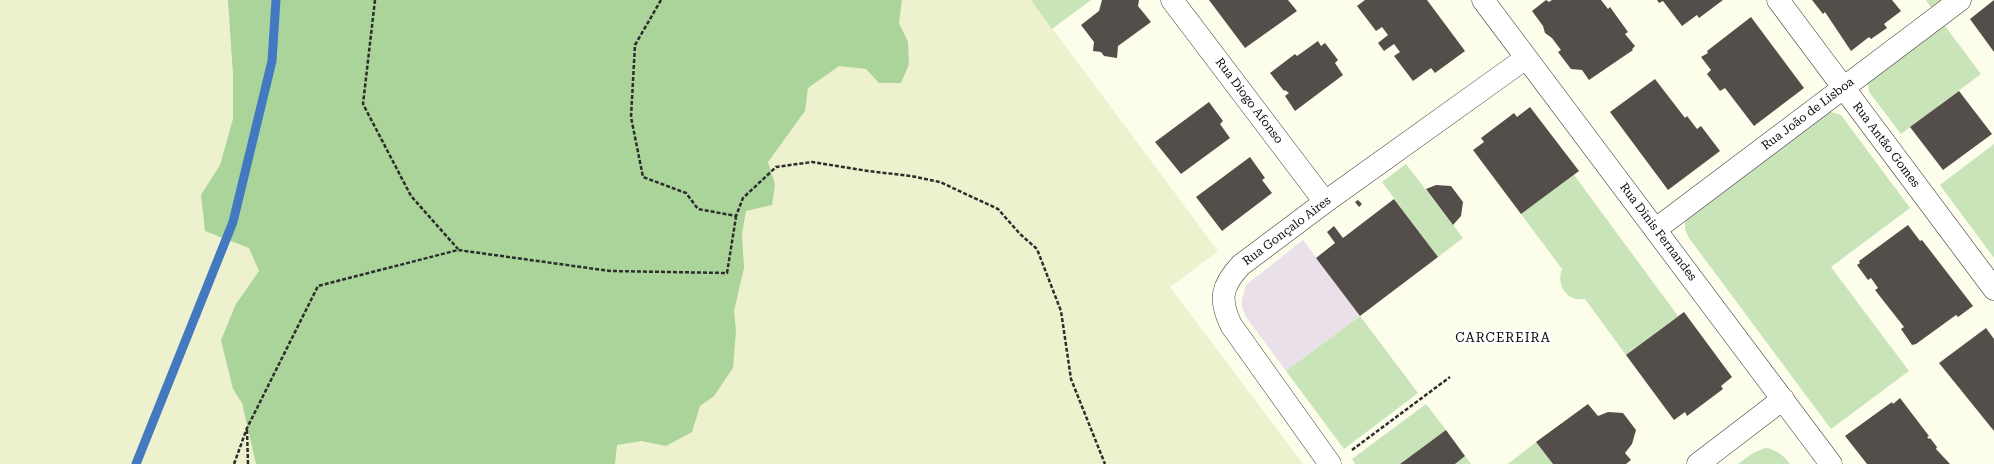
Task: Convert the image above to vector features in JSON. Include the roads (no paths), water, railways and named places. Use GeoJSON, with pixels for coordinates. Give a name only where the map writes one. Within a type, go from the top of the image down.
{"type":"FeatureCollection","features":[{"type":"Feature","properties":{"kind":"street","name":"Rua Diogo Afonso"},"geometry":{"type":"LineString","coordinates":[[1172,0],[1325,202]]}},
{"type":"Feature","properties":{"kind":"street","name":"Rua Dinis Fernandes"},"geometry":{"type":"LineString","coordinates":[[1483,0],[1831,464]]}},
{"type":"Feature","properties":{"kind":"street","name":"Rua Antão Gomes"},"geometry":{"type":"LineString","coordinates":[[1778,0],[1994,289]]}},
{"type":"Feature","properties":{"kind":"street","name":"Rua João de Lisboa"},"geometry":{"type":"LineString","coordinates":[[1656,229],[1960,0]]}},
{"type":"Feature","properties":{"kind":"street","name":"Rua Gonçalo Aires"},"geometry":{"type":"LineString","coordinates":[[1339,459],[1231,325],[1225,312],[1223,293],[1230,276],[1325,202],[1526,58]]}},
{"type":"Feature","properties":{"kind":"street"},"geometry":{"type":"LineString","coordinates":[[1698,464],[1783,400]]}},
{"type":"Feature","properties":{"kind":"waterway"},"geometry":{"type":"LineString","coordinates":[[136,464],[233,222],[272,61],[276,0]]}},
{"type":"Feature","properties":{"kind":"district","name":"CARCEREIRA"},"geometry":{"type":"Point","coordinates":[1503,338]}}]}
